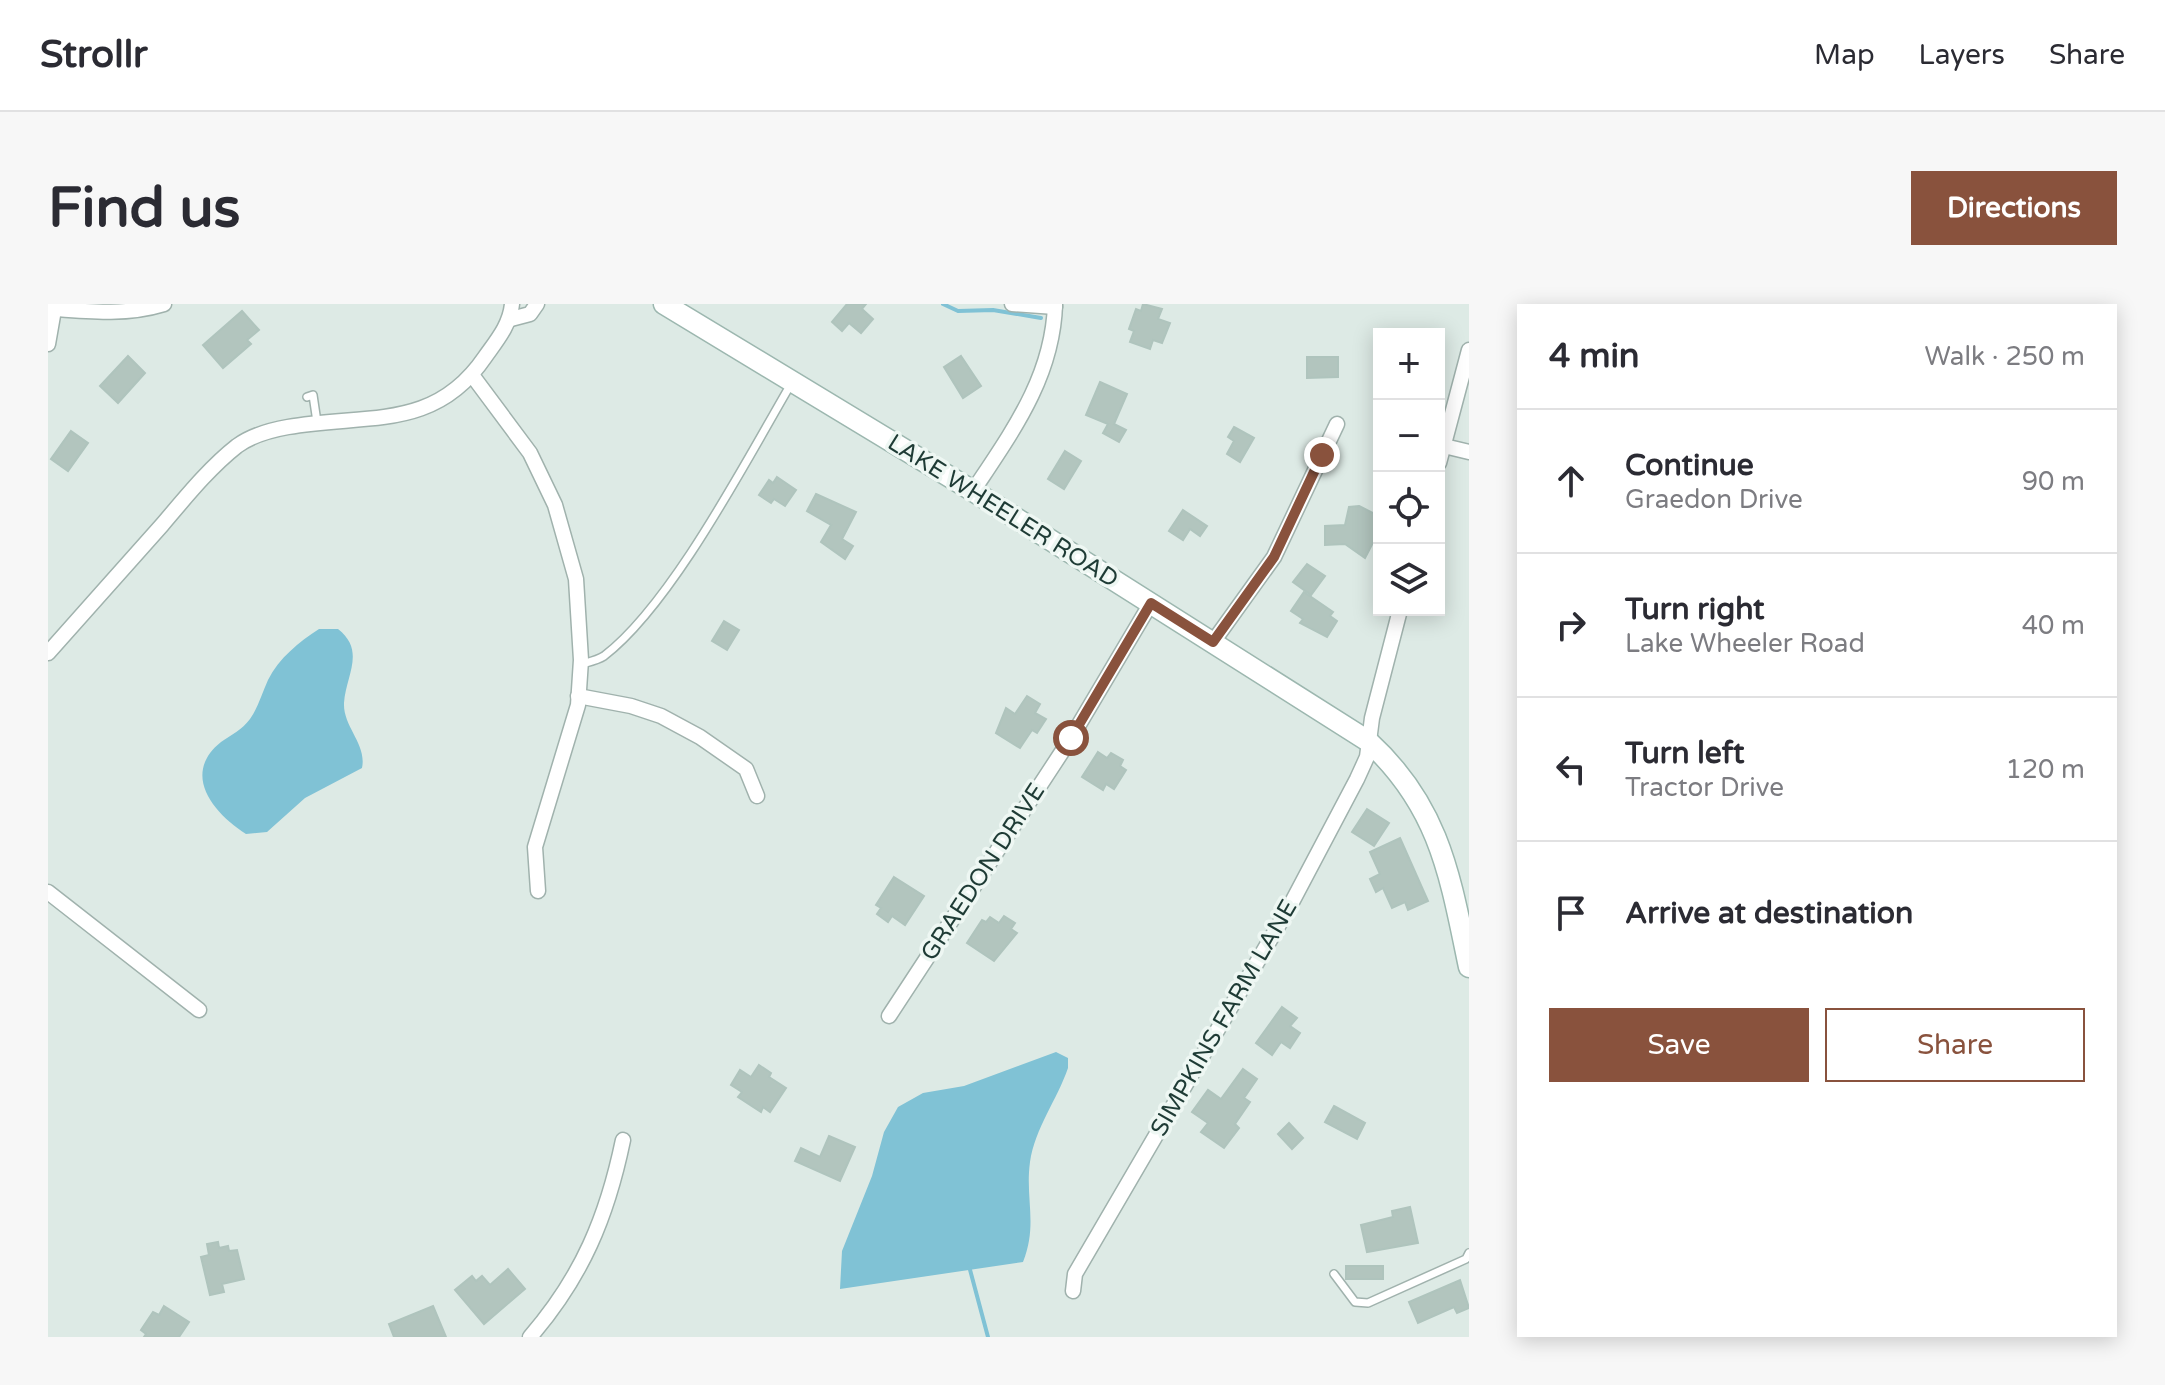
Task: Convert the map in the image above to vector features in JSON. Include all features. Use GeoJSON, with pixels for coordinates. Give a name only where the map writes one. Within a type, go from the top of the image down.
{"type":"FeatureCollection","features":[{"type":"Feature","properties":{"kind":"street"},"geometry":{"type":"LineString","coordinates":[[48,344],[55,307],[107,313],[143,311],[164,304]]}},
{"type":"Feature","properties":{"kind":"street"},"geometry":{"type":"LineString","coordinates":[[48,653],[200,482],[236,447],[274,430],[317,422],[398,417],[432,406],[453,394],[472,375],[511,312],[530,314],[537,304]]}},
{"type":"Feature","properties":{"kind":"street","name":"LAKE WHEELER ROAD"},"geometry":{"type":"LineString","coordinates":[[664,304],[973,491],[1368,741],[1416,793],[1436,832],[1469,967]]}},
{"type":"Feature","properties":{"kind":"street"},"geometry":{"type":"LineString","coordinates":[[973,491],[1042,377],[1053,339],[1055,305],[1012,304]]}},
{"type":"Feature","properties":{"kind":"street"},"geometry":{"type":"LineString","coordinates":[[1445,442],[1469,350]]}},
{"type":"Feature","properties":{"kind":"street"},"geometry":{"type":"LineString","coordinates":[[472,375],[530,453],[555,505],[576,579],[581,664],[578,696],[535,847],[538,891]]}},
{"type":"Feature","properties":{"kind":"street"},"geometry":{"type":"LineString","coordinates":[[1213,642],[1274,557],[1337,424]]}},
{"type":"Feature","properties":{"kind":"street"},"geometry":{"type":"LineString","coordinates":[[1445,446],[1469,452]]}},
{"type":"Feature","properties":{"kind":"street","name":"GRAEDON DRIVE"},"geometry":{"type":"LineString","coordinates":[[889,1016],[1071,738],[1151,603]]}},
{"type":"Feature","properties":{"kind":"street","name":"SIMPKINS FARM LANE"},"geometry":{"type":"LineString","coordinates":[[1073,1291],[1075,1274],[1291,904],[1357,779],[1367,757],[1368,741],[1399,616]]}},
{"type":"Feature","properties":{"kind":"street"},"geometry":{"type":"LineString","coordinates":[[578,696],[661,716],[700,737],[746,769],[757,796]]}},
{"type":"Feature","properties":{"kind":"street"},"geometry":{"type":"LineString","coordinates":[[48,892],[199,1010]]}},
{"type":"Feature","properties":{"kind":"street"},"geometry":{"type":"LineString","coordinates":[[530,1337],[578,1272],[594,1244],[623,1140]]}},
{"type":"Feature","properties":{"kind":"lane"},"geometry":{"type":"LineString","coordinates":[[581,664],[603,658],[654,602],[704,528],[793,382]]}},
{"type":"Feature","properties":{"kind":"lane"},"geometry":{"type":"LineString","coordinates":[[307,397],[313,395],[317,422]]}},
{"type":"Feature","properties":{"kind":"lane"},"geometry":{"type":"LineString","coordinates":[[1334,1274],[1355,1302],[1368,1303],[1466,1259],[1469,1253]]}},
{"type":"Feature","properties":{"kind":"water"},"geometry":{"type":"Polygon","coordinates":[[[319,629],[338,629],[351,646],[352,664],[344,703],[347,720],[361,751],[362,768],[305,798],[267,832],[246,834],[213,804],[206,792],[203,767],[209,754],[250,719],[278,665],[297,645],[319,629]]]}},
{"type":"Feature","properties":{"kind":"water"},"geometry":{"type":"Polygon","coordinates":[[[1056,1052],[1068,1058],[1068,1068],[1041,1126],[1030,1162],[1030,1236],[1023,1262],[840,1289],[842,1251],[872,1176],[884,1132],[898,1107],[923,1093],[964,1086],[1056,1052]]]}},
{"type":"Feature","properties":{"kind":"building"},"geometry":{"type":"Polygon","coordinates":[[[847,304],[866,304],[862,309],[873,319],[861,333],[849,323],[842,331],[832,322],[847,304]]]}},
{"type":"Feature","properties":{"kind":"building"},"geometry":{"type":"Polygon","coordinates":[[[1143,304],[1162,309],[1158,319],[1170,323],[1162,343],[1153,340],[1150,349],[1130,342],[1134,331],[1129,329],[1136,309],[1141,311],[1143,304]]]}},
{"type":"Feature","properties":{"kind":"building"},"geometry":{"type":"Polygon","coordinates":[[[242,311],[259,330],[247,340],[251,344],[223,368],[203,345],[242,311]]]}},
{"type":"Feature","properties":{"kind":"building"},"geometry":{"type":"Polygon","coordinates":[[[128,356],[145,373],[118,403],[100,386],[128,356]]]}},
{"type":"Feature","properties":{"kind":"building"},"geometry":{"type":"Polygon","coordinates":[[[961,356],[981,386],[963,398],[944,367],[961,356]]]}},
{"type":"Feature","properties":{"kind":"building"},"geometry":{"type":"Polygon","coordinates":[[[1307,357],[1338,357],[1338,377],[1307,378],[1307,357]]]}},
{"type":"Feature","properties":{"kind":"building"},"geometry":{"type":"Polygon","coordinates":[[[1100,382],[1127,394],[1114,424],[1126,430],[1119,442],[1103,433],[1108,424],[1086,415],[1100,382]]]}},
{"type":"Feature","properties":{"kind":"building"},"geometry":{"type":"Polygon","coordinates":[[[1234,427],[1254,438],[1240,462],[1227,454],[1234,441],[1228,437],[1234,427]]]}},
{"type":"Feature","properties":{"kind":"building"},"geometry":{"type":"Polygon","coordinates":[[[71,431],[88,443],[68,471],[51,459],[71,431]]]}},
{"type":"Feature","properties":{"kind":"building"},"geometry":{"type":"Polygon","coordinates":[[[1065,451],[1081,461],[1064,489],[1048,479],[1065,451]]]}},
{"type":"Feature","properties":{"kind":"building"},"geometry":{"type":"Polygon","coordinates":[[[777,477],[796,490],[785,506],[774,499],[771,503],[759,495],[769,480],[773,483],[777,477]]]}},
{"type":"Feature","properties":{"kind":"building"},"geometry":{"type":"Polygon","coordinates":[[[816,494],[856,512],[842,539],[853,546],[845,559],[821,542],[831,525],[807,511],[816,494]]]}},
{"type":"Feature","properties":{"kind":"building"},"geometry":{"type":"Polygon","coordinates":[[[1359,506],[1373,513],[1373,543],[1365,558],[1345,544],[1325,545],[1325,526],[1345,525],[1349,507],[1359,506]]]}},
{"type":"Feature","properties":{"kind":"building"},"geometry":{"type":"Polygon","coordinates":[[[1183,510],[1207,526],[1200,536],[1190,529],[1183,540],[1169,531],[1183,510]]]}},
{"type":"Feature","properties":{"kind":"building"},"geometry":{"type":"Polygon","coordinates":[[[1307,564],[1325,576],[1311,595],[1293,582],[1307,564]]]}},
{"type":"Feature","properties":{"kind":"building"},"geometry":{"type":"Polygon","coordinates":[[[1304,592],[1333,612],[1330,616],[1337,621],[1327,637],[1300,623],[1303,619],[1291,611],[1304,592]]]}},
{"type":"Feature","properties":{"kind":"building"},"geometry":{"type":"Polygon","coordinates":[[[724,621],[739,630],[727,650],[712,641],[724,621]]]}},
{"type":"Feature","properties":{"kind":"building"},"geometry":{"type":"Polygon","coordinates":[[[1027,696],[1040,704],[1035,713],[1046,719],[1037,733],[1032,730],[1020,748],[996,733],[1006,708],[1015,714],[1027,696]]]}},
{"type":"Feature","properties":{"kind":"building"},"geometry":{"type":"Polygon","coordinates":[[[1098,752],[1107,758],[1111,753],[1123,760],[1120,766],[1126,770],[1114,789],[1106,784],[1103,790],[1082,777],[1098,752]]]}},
{"type":"Feature","properties":{"kind":"building"},"geometry":{"type":"Polygon","coordinates":[[[1367,809],[1389,823],[1374,846],[1352,832],[1367,809]]]}},
{"type":"Feature","properties":{"kind":"building"},"geometry":{"type":"Polygon","coordinates":[[[1400,838],[1428,901],[1408,910],[1405,902],[1392,908],[1383,888],[1376,892],[1370,879],[1380,874],[1370,852],[1400,838]]]}},
{"type":"Feature","properties":{"kind":"building"},"geometry":{"type":"Polygon","coordinates":[[[894,877],[924,896],[905,925],[892,916],[888,922],[877,914],[881,908],[876,905],[894,877]]]}},
{"type":"Feature","properties":{"kind":"building"},"geometry":{"type":"Polygon","coordinates":[[[1004,916],[1015,923],[1011,929],[1017,933],[994,961],[967,943],[982,920],[986,922],[990,917],[999,923],[1004,916]]]}},
{"type":"Feature","properties":{"kind":"building"},"geometry":{"type":"Polygon","coordinates":[[[1282,1007],[1297,1018],[1290,1026],[1300,1033],[1290,1048],[1281,1042],[1272,1055],[1256,1043],[1282,1007]]]}},
{"type":"Feature","properties":{"kind":"building"},"geometry":{"type":"Polygon","coordinates":[[[759,1065],[771,1073],[769,1077],[786,1088],[770,1112],[763,1107],[761,1112],[738,1097],[742,1092],[731,1085],[740,1070],[751,1077],[759,1065]]]}},
{"type":"Feature","properties":{"kind":"building"},"geometry":{"type":"Polygon","coordinates":[[[1243,1069],[1257,1079],[1244,1098],[1250,1102],[1235,1124],[1239,1128],[1224,1148],[1201,1132],[1208,1123],[1192,1112],[1208,1090],[1221,1099],[1243,1069]]]}},
{"type":"Feature","properties":{"kind":"building"},"geometry":{"type":"Polygon","coordinates":[[[1334,1106],[1365,1123],[1357,1139],[1325,1122],[1334,1106]]]}},
{"type":"Feature","properties":{"kind":"building"},"geometry":{"type":"Polygon","coordinates":[[[1289,1123],[1303,1138],[1292,1149],[1278,1134],[1289,1123]]]}},
{"type":"Feature","properties":{"kind":"building"},"geometry":{"type":"Polygon","coordinates":[[[829,1136],[855,1147],[840,1181],[795,1161],[801,1148],[820,1157],[829,1136]]]}},
{"type":"Feature","properties":{"kind":"building"},"geometry":{"type":"Polygon","coordinates":[[[1410,1207],[1418,1243],[1367,1252],[1361,1225],[1393,1217],[1392,1211],[1410,1207]]]}},
{"type":"Feature","properties":{"kind":"building"},"geometry":{"type":"Polygon","coordinates":[[[218,1242],[219,1248],[228,1246],[229,1251],[237,1250],[244,1279],[222,1284],[224,1292],[210,1295],[201,1257],[209,1255],[207,1244],[218,1242]]]}},
{"type":"Feature","properties":{"kind":"building"},"geometry":{"type":"Polygon","coordinates":[[[1346,1266],[1383,1266],[1383,1279],[1346,1279],[1346,1266]]]}},
{"type":"Feature","properties":{"kind":"building"},"geometry":{"type":"Polygon","coordinates":[[[508,1269],[525,1289],[484,1324],[455,1290],[472,1276],[476,1281],[482,1276],[490,1285],[508,1269]]]}},
{"type":"Feature","properties":{"kind":"building"},"geometry":{"type":"Polygon","coordinates":[[[1460,1280],[1469,1308],[1457,1313],[1454,1307],[1418,1323],[1409,1302],[1460,1280]]]}},
{"type":"Feature","properties":{"kind":"building"},"geometry":{"type":"Polygon","coordinates":[[[164,1306],[189,1322],[179,1337],[144,1337],[146,1334],[141,1330],[153,1312],[159,1315],[164,1306]]]}},
{"type":"Feature","properties":{"kind":"building"},"geometry":{"type":"Polygon","coordinates":[[[433,1306],[446,1337],[394,1337],[389,1324],[433,1306]]]}},
{"type":"Feature","properties":{"kind":"waterway"},"geometry":{"type":"LineString","coordinates":[[943,304],[958,311],[993,310],[1041,318]]}},
{"type":"Feature","properties":{"kind":"waterway"},"geometry":{"type":"LineString","coordinates":[[969,1266],[988,1337]]}},
{"type":"Feature","properties":{"kind":"route"},"geometry":{"type":"LineString","coordinates":[[1071,738],[1151,603],[1213,642],[1274,557],[1322,455]]}}]}
